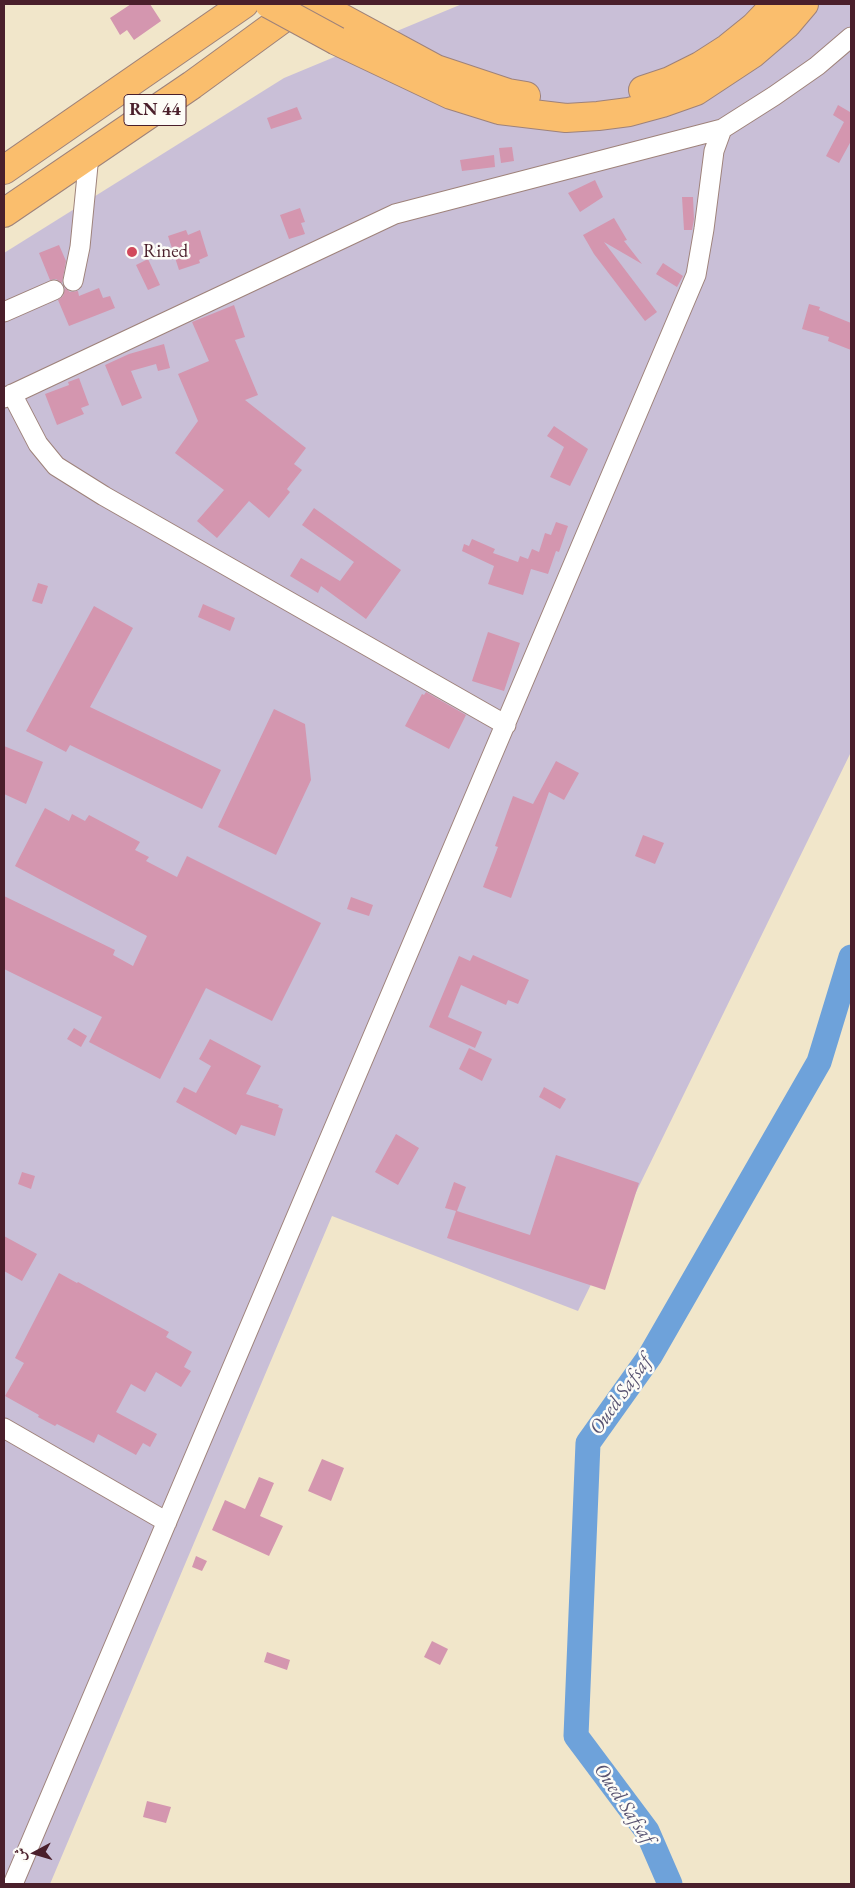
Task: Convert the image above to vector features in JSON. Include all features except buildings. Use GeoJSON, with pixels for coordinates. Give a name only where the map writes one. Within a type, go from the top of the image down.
{"type":"FeatureCollection","features":[{"type":"Feature","properties":{"kind":"highway","name":"RN 44"},"geometry":{"type":"LineString","coordinates":[[4,170],[244,4]]}},
{"type":"Feature","properties":{"kind":"highway"},"geometry":{"type":"LineString","coordinates":[[269,4],[341,30],[476,84],[508,93],[541,99],[574,100],[607,98],[639,91],[670,81],[700,66],[728,48],[754,27],[776,4]]}},
{"type":"Feature","properties":{"kind":"highway","name":"RN 44"},"geometry":{"type":"LineString","coordinates":[[4,214],[192,85],[303,4]]}},
{"type":"Feature","properties":{"kind":"highway"},"geometry":{"type":"LineString","coordinates":[[316,4],[341,30],[451,95],[499,110],[566,118],[598,116],[638,110],[696,91],[752,54],[787,24],[804,4]]}},
{"type":"Feature","properties":{"kind":"street"},"geometry":{"type":"LineString","coordinates":[[506,725],[104,496],[56,466],[38,444],[8,396],[395,214],[722,128],[810,71],[851,36]]}},
{"type":"Feature","properties":{"kind":"street"},"geometry":{"type":"LineString","coordinates":[[13,1884],[696,275],[714,151],[722,128]]}},
{"type":"Feature","properties":{"kind":"street"},"geometry":{"type":"LineString","coordinates":[[73,281],[80,247],[89,155]]}},
{"type":"Feature","properties":{"kind":"street"},"geometry":{"type":"LineString","coordinates":[[4,312],[54,290]]}},
{"type":"Feature","properties":{"kind":"street"},"geometry":{"type":"LineString","coordinates":[[4,1428],[167,1522]]}},
{"type":"Feature","properties":{"kind":"shaded area"},"geometry":{"type":"Polygon","coordinates":[[[462,4],[851,4],[851,752],[578,1311],[332,1216],[50,1884],[4,1884],[4,253],[284,78],[462,4]]]}},
{"type":"Feature","properties":{"kind":"waterway","name":"Oued Safsaf"},"geometry":{"type":"LineString","coordinates":[[670,1884],[647,1831],[576,1736],[588,1443],[650,1356],[819,1062],[851,957]]}},
{"type":"Feature","properties":{"kind":"place","name":"Rined"},"geometry":{"type":"Point","coordinates":[132,252]}}]}
